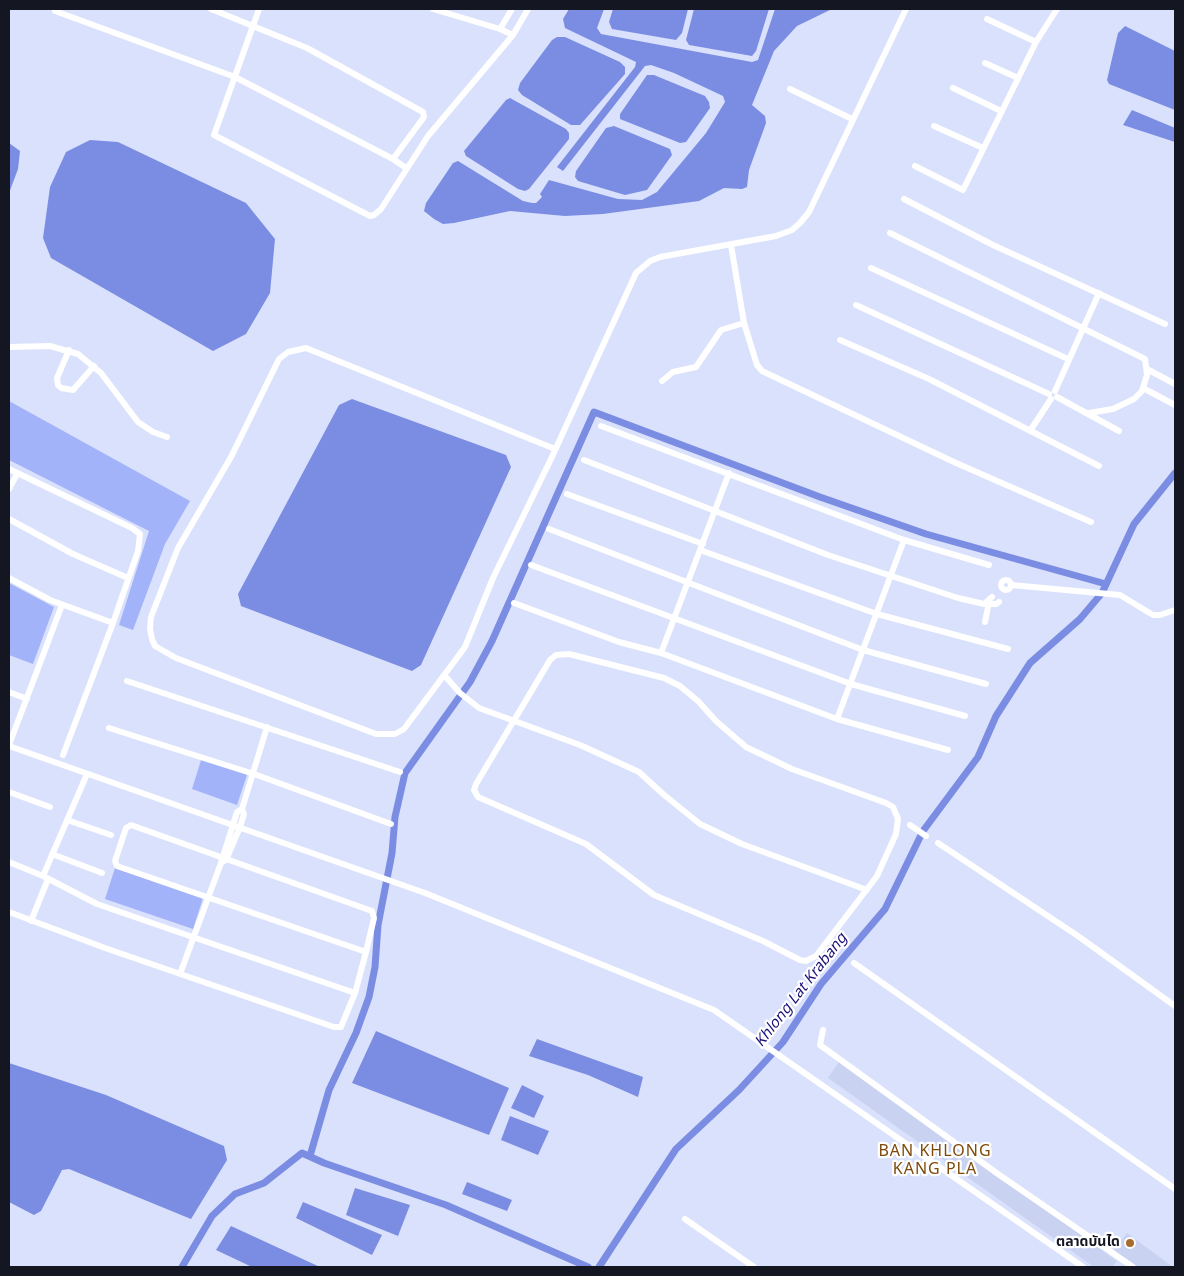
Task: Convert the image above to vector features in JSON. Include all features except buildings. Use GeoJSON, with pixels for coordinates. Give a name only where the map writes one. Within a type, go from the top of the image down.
{"type":"FeatureCollection","features":[{"type":"Feature","properties":{"kind":"street"},"geometry":{"type":"LineString","coordinates":[[211,9],[307,48],[424,112],[424,117],[393,159]]}},
{"type":"Feature","properties":{"kind":"street"},"geometry":{"type":"LineString","coordinates":[[259,9],[214,134],[355,210],[370,216],[378,213],[428,136],[513,35],[528,9]]}},
{"type":"Feature","properties":{"kind":"street"},"geometry":{"type":"LineString","coordinates":[[433,9],[500,29],[513,35]]}},
{"type":"Feature","properties":{"kind":"street"},"geometry":{"type":"LineString","coordinates":[[500,29],[512,9]]}},
{"type":"Feature","properties":{"kind":"street"},"geometry":{"type":"LineString","coordinates":[[555,449],[306,348],[288,352],[279,360],[231,457],[178,548],[151,617],[150,629],[155,646],[176,658],[376,734],[395,734],[404,729],[446,676],[465,647],[493,578],[555,449],[636,273],[650,261],[660,257],[776,236],[792,230],[800,223],[809,212],[906,9]]}},
{"type":"Feature","properties":{"kind":"street"},"geometry":{"type":"LineString","coordinates":[[915,166],[963,190],[1036,42],[1057,9]]}},
{"type":"Feature","properties":{"kind":"street"},"geometry":{"type":"LineString","coordinates":[[55,11],[235,77],[393,159],[406,168]]}},
{"type":"Feature","properties":{"kind":"street"},"geometry":{"type":"LineString","coordinates":[[987,19],[1036,42]]}},
{"type":"Feature","properties":{"kind":"street"},"geometry":{"type":"LineString","coordinates":[[985,62],[1018,78]]}},
{"type":"Feature","properties":{"kind":"street"},"geometry":{"type":"LineString","coordinates":[[953,88],[1001,111]]}},
{"type":"Feature","properties":{"kind":"street"},"geometry":{"type":"LineString","coordinates":[[790,89],[852,119]]}},
{"type":"Feature","properties":{"kind":"street"},"geometry":{"type":"LineString","coordinates":[[934,126],[983,148]]}},
{"type":"Feature","properties":{"kind":"street"},"geometry":{"type":"LineString","coordinates":[[904,199],[993,245],[1166,324]]}},
{"type":"Feature","properties":{"kind":"street"},"geometry":{"type":"LineString","coordinates":[[890,233],[1138,354],[1146,361],[1147,369],[1143,388],[1128,404],[1089,413]]}},
{"type":"Feature","properties":{"kind":"street"},"geometry":{"type":"LineString","coordinates":[[731,245],[744,323],[762,372],[941,456],[1091,522]]}},
{"type":"Feature","properties":{"kind":"street"},"geometry":{"type":"LineString","coordinates":[[870,268],[1068,359]]}},
{"type":"Feature","properties":{"kind":"street"},"geometry":{"type":"LineString","coordinates":[[1030,431],[1053,395],[1099,293]]}},
{"type":"Feature","properties":{"kind":"street"},"geometry":{"type":"LineString","coordinates":[[856,305],[1053,395],[1119,431]]}},
{"type":"Feature","properties":{"kind":"street"},"geometry":{"type":"LineString","coordinates":[[662,381],[673,372],[696,366],[721,330],[744,323]]}},
{"type":"Feature","properties":{"kind":"street"},"geometry":{"type":"LineString","coordinates":[[840,340],[930,379],[1100,466]]}},
{"type":"Feature","properties":{"kind":"street"},"geometry":{"type":"LineString","coordinates":[[9,347],[50,346],[69,350],[84,358],[94,366],[138,422],[153,432],[167,437]]}},
{"type":"Feature","properties":{"kind":"street"},"geometry":{"type":"LineString","coordinates":[[69,350],[57,378],[61,388],[69,390],[76,388],[94,366]]}},
{"type":"Feature","properties":{"kind":"street"},"geometry":{"type":"LineString","coordinates":[[1147,369],[1175,384]]}},
{"type":"Feature","properties":{"kind":"street"},"geometry":{"type":"LineString","coordinates":[[1143,388],[1175,405]]}},
{"type":"Feature","properties":{"kind":"street"},"geometry":{"type":"LineString","coordinates":[[601,426],[904,540],[989,565]]}},
{"type":"Feature","properties":{"kind":"street"},"geometry":{"type":"LineString","coordinates":[[584,460],[828,555],[958,598],[1081,592],[1120,595],[1153,615],[1160,615],[1175,610]]}},
{"type":"Feature","properties":{"kind":"street"},"geometry":{"type":"LineString","coordinates":[[9,469],[140,534],[141,542],[113,623],[63,755]]}},
{"type":"Feature","properties":{"kind":"street"},"geometry":{"type":"LineString","coordinates":[[660,653],[729,473]]}},
{"type":"Feature","properties":{"kind":"street"},"geometry":{"type":"LineString","coordinates":[[9,489],[17,474]]}},
{"type":"Feature","properties":{"kind":"street"},"geometry":{"type":"LineString","coordinates":[[567,494],[877,614],[1008,649]]}},
{"type":"Feature","properties":{"kind":"street"},"geometry":{"type":"LineString","coordinates":[[9,519],[73,554],[128,578]]}},
{"type":"Feature","properties":{"kind":"street"},"geometry":{"type":"LineString","coordinates":[[549,529],[863,650],[986,684]]}},
{"type":"Feature","properties":{"kind":"street"},"geometry":{"type":"LineString","coordinates":[[837,719],[904,540]]}},
{"type":"Feature","properties":{"kind":"street"},"geometry":{"type":"LineString","coordinates":[[531,565],[851,684],[965,716]]}},
{"type":"Feature","properties":{"kind":"street"},"geometry":{"type":"LineString","coordinates":[[9,578],[62,605],[113,623]]}},
{"type":"Feature","properties":{"kind":"street"},"geometry":{"type":"LineString","coordinates":[[985,622],[997,596]]}},
{"type":"Feature","properties":{"kind":"street"},"geometry":{"type":"LineString","coordinates":[[514,603],[619,642],[660,653],[837,719],[948,750]]}},
{"type":"Feature","properties":{"kind":"street"},"geometry":{"type":"LineString","coordinates":[[62,605],[9,746],[425,893],[679,994],[714,1010],[1083,1267]]}},
{"type":"Feature","properties":{"kind":"street"},"geometry":{"type":"LineString","coordinates":[[569,654],[664,678],[680,686],[746,747],[792,769],[893,807],[898,819],[896,834],[877,876],[816,956],[806,961],[654,896],[586,844],[544,824],[488,803],[478,797],[474,790],[476,784],[514,720],[550,660],[556,655],[569,654]]}},
{"type":"Feature","properties":{"kind":"street"},"geometry":{"type":"LineString","coordinates":[[446,676],[468,701],[490,713],[514,720],[627,764],[709,828],[742,844],[867,890]]}},
{"type":"Feature","properties":{"kind":"street"},"geometry":{"type":"LineString","coordinates":[[127,681],[267,726],[400,772]]}},
{"type":"Feature","properties":{"kind":"street"},"geometry":{"type":"LineString","coordinates":[[9,692],[27,699]]}},
{"type":"Feature","properties":{"kind":"street"},"geometry":{"type":"LineString","coordinates":[[180,974],[223,860],[240,827],[244,814],[242,809],[267,726]]}},
{"type":"Feature","properties":{"kind":"street"},"geometry":{"type":"LineString","coordinates":[[109,728],[254,774],[391,824]]}},
{"type":"Feature","properties":{"kind":"street"},"geometry":{"type":"LineString","coordinates":[[31,921],[52,854],[87,774]]}},
{"type":"Feature","properties":{"kind":"street"},"geometry":{"type":"LineString","coordinates":[[9,792],[50,807]]}},
{"type":"Feature","properties":{"kind":"street"},"geometry":{"type":"LineString","coordinates":[[223,860],[232,825],[237,812],[242,809]]}},
{"type":"Feature","properties":{"kind":"street"},"geometry":{"type":"LineString","coordinates":[[67,820],[111,835]]}},
{"type":"Feature","properties":{"kind":"street"},"geometry":{"type":"LineString","coordinates":[[9,912],[180,974],[334,1026],[340,1027],[344,1023],[355,993],[366,952],[374,918],[372,911],[223,860],[131,825],[126,828],[115,861],[117,866],[209,896],[366,952]]}},
{"type":"Feature","properties":{"kind":"street"},"geometry":{"type":"LineString","coordinates":[[910,825],[926,836]]}},
{"type":"Feature","properties":{"kind":"street"},"geometry":{"type":"LineString","coordinates":[[938,843],[1078,936],[1175,1006]]}},
{"type":"Feature","properties":{"kind":"street"},"geometry":{"type":"LineString","coordinates":[[52,854],[102,873]]}},
{"type":"Feature","properties":{"kind":"street"},"geometry":{"type":"LineString","coordinates":[[9,862],[96,904],[355,993]]}},
{"type":"Feature","properties":{"kind":"street"},"geometry":{"type":"LineString","coordinates":[[854,963],[1175,1189]]}},
{"type":"Feature","properties":{"kind":"street"},"geometry":{"type":"LineString","coordinates":[[823,1030],[820,1045],[998,1174],[1133,1267]]}},
{"type":"Feature","properties":{"kind":"street"},"geometry":{"type":"LineString","coordinates":[[685,1219],[754,1267]]}},
{"type":"Feature","properties":{"kind":"shaded area"},"geometry":{"type":"Polygon","coordinates":[[[569,9],[604,9],[597,28],[601,34],[752,62],[758,60],[775,9],[832,9],[797,26],[774,51],[752,105],[765,116],[766,123],[749,170],[747,187],[742,189],[724,188],[699,201],[603,214],[565,216],[510,211],[454,223],[443,224],[434,219],[424,211],[426,203],[453,163],[458,161],[523,201],[532,203],[536,203],[542,197],[540,194],[549,180],[618,199],[642,200],[657,192],[706,133],[725,102],[723,96],[674,73],[651,65],[645,66],[563,171],[557,167],[635,67],[636,62],[565,28],[563,19],[569,9]]]}},
{"type":"Feature","properties":{"kind":"shaded area"},"geometry":{"type":"Polygon","coordinates":[[[613,9],[688,9],[682,33],[676,40],[612,29],[609,22],[613,9]]]}},
{"type":"Feature","properties":{"kind":"shaded area"},"geometry":{"type":"Polygon","coordinates":[[[694,9],[769,9],[756,51],[752,56],[689,45],[686,40],[694,9]]]}},
{"type":"Feature","properties":{"kind":"shaded area"},"geometry":{"type":"Polygon","coordinates":[[[1125,26],[1175,51],[1175,110],[1109,84],[1107,80],[1118,33],[1125,26]]]}},
{"type":"Feature","properties":{"kind":"shaded area"},"geometry":{"type":"Polygon","coordinates":[[[557,37],[565,37],[620,62],[625,67],[625,74],[580,125],[571,125],[522,95],[518,90],[520,83],[552,40],[557,37]]]}},
{"type":"Feature","properties":{"kind":"shaded area"},"geometry":{"type":"Polygon","coordinates":[[[647,75],[654,75],[705,96],[709,102],[710,108],[686,142],[680,143],[620,119],[620,114],[647,75]]]}},
{"type":"Feature","properties":{"kind":"shaded area"},"geometry":{"type":"Polygon","coordinates":[[[510,98],[566,129],[569,133],[569,139],[529,189],[525,191],[518,189],[466,156],[464,151],[506,100],[510,98]]]}},
{"type":"Feature","properties":{"kind":"shaded area"},"geometry":{"type":"Polygon","coordinates":[[[1132,110],[1175,128],[1175,142],[1123,125],[1132,110]]]}},
{"type":"Feature","properties":{"kind":"shaded area"},"geometry":{"type":"Polygon","coordinates":[[[614,126],[670,149],[672,155],[647,190],[625,195],[578,181],[575,177],[576,171],[606,128],[614,126]]]}},
{"type":"Feature","properties":{"kind":"shaded area"},"geometry":{"type":"Polygon","coordinates":[[[90,140],[118,142],[246,203],[275,239],[270,293],[246,334],[213,351],[51,258],[43,238],[50,187],[66,152],[90,140]]]}},
{"type":"Feature","properties":{"kind":"shaded area"},"geometry":{"type":"Polygon","coordinates":[[[9,143],[20,151],[18,169],[9,193],[9,143]]]}},
{"type":"Feature","properties":{"kind":"shaded area"},"geometry":{"type":"Polygon","coordinates":[[[352,399],[506,455],[511,467],[421,665],[412,671],[241,606],[238,594],[339,405],[352,399]]]}},
{"type":"Feature","properties":{"kind":"shaded area"},"geometry":{"type":"Polygon","coordinates":[[[9,401],[190,501],[165,544],[133,630],[119,625],[149,531],[9,460],[9,401]]]}},
{"type":"Feature","properties":{"kind":"shaded area"},"geometry":{"type":"Polygon","coordinates":[[[9,583],[54,607],[33,664],[9,655],[9,583]]]}},
{"type":"Feature","properties":{"kind":"shaded area"},"geometry":{"type":"Polygon","coordinates":[[[202,757],[248,772],[237,805],[192,789],[202,757]]]}},
{"type":"Feature","properties":{"kind":"shaded area"},"geometry":{"type":"Polygon","coordinates":[[[115,868],[203,898],[193,929],[105,899],[115,868]]]}},
{"type":"Feature","properties":{"kind":"shaded area"},"geometry":{"type":"Polygon","coordinates":[[[376,1031],[509,1088],[489,1135],[352,1083],[376,1031]]]}},
{"type":"Feature","properties":{"kind":"shaded area"},"geometry":{"type":"Polygon","coordinates":[[[537,1039],[643,1077],[638,1097],[588,1075],[529,1056],[537,1039]]]}},
{"type":"Feature","properties":{"kind":"shaded area"},"geometry":{"type":"Polygon","coordinates":[[[840,1060],[1117,1261],[1112,1267],[1094,1267],[828,1078],[840,1060]]]}},
{"type":"Feature","properties":{"kind":"shaded area"},"geometry":{"type":"Polygon","coordinates":[[[9,1063],[106,1095],[224,1146],[227,1160],[191,1219],[69,1169],[62,1170],[41,1211],[34,1215],[9,1202],[9,1063]]]}},
{"type":"Feature","properties":{"kind":"shaded area"},"geometry":{"type":"Polygon","coordinates":[[[522,1085],[544,1096],[534,1118],[511,1108],[522,1085]]]}},
{"type":"Feature","properties":{"kind":"shaded area"},"geometry":{"type":"Polygon","coordinates":[[[510,1116],[549,1131],[538,1155],[501,1140],[510,1116]]]}},
{"type":"Feature","properties":{"kind":"shaded area"},"geometry":{"type":"Polygon","coordinates":[[[467,1182],[512,1200],[507,1211],[462,1194],[467,1182]]]}},
{"type":"Feature","properties":{"kind":"shaded area"},"geometry":{"type":"Polygon","coordinates":[[[355,1188],[410,1205],[398,1236],[346,1215],[355,1188]]]}},
{"type":"Feature","properties":{"kind":"shaded area"},"geometry":{"type":"Polygon","coordinates":[[[303,1202],[382,1235],[372,1255],[296,1218],[303,1202]]]}},
{"type":"Feature","properties":{"kind":"shaded area"},"geometry":{"type":"Polygon","coordinates":[[[231,1226],[320,1267],[252,1267],[216,1250],[231,1226]]]}},
{"type":"Feature","properties":{"kind":"shaded area","name":"ตลาดบันได"},"geometry":{"type":"Polygon","coordinates":[[[1127,1233],[1173,1267],[1129,1267],[1111,1253],[1127,1233]]]}},
{"type":"Feature","properties":{"kind":"waterway"},"geometry":{"type":"LineString","coordinates":[[310,1156],[329,1090],[356,1033],[369,997],[375,967],[378,925],[392,853],[395,817],[405,773],[470,682],[492,641],[594,412],[820,497],[926,534],[1106,584]]}},
{"type":"Feature","properties":{"kind":"waterway","name":"Khlong Lat Krabang"},"geometry":{"type":"LineString","coordinates":[[599,1267],[676,1149],[739,1090],[783,1042],[821,984],[885,909],[923,831],[978,757],[996,716],[1030,663],[1080,619],[1102,593],[1134,524],[1175,473]]}},
{"type":"Feature","properties":{"kind":"waterway"},"geometry":{"type":"LineString","coordinates":[[182,1267],[212,1216],[235,1194],[264,1183],[302,1153],[324,1163],[446,1205],[588,1267]]}},
{"type":"Feature","properties":{"kind":"place","name":"ตลาดบันได"},"geometry":{"type":"Point","coordinates":[1130,1243]}},
{"type":"Feature","properties":{"kind":"district","name":"BAN KHLONG KANG PLA"},"geometry":{"type":"Point","coordinates":[935,1162]}}]}
